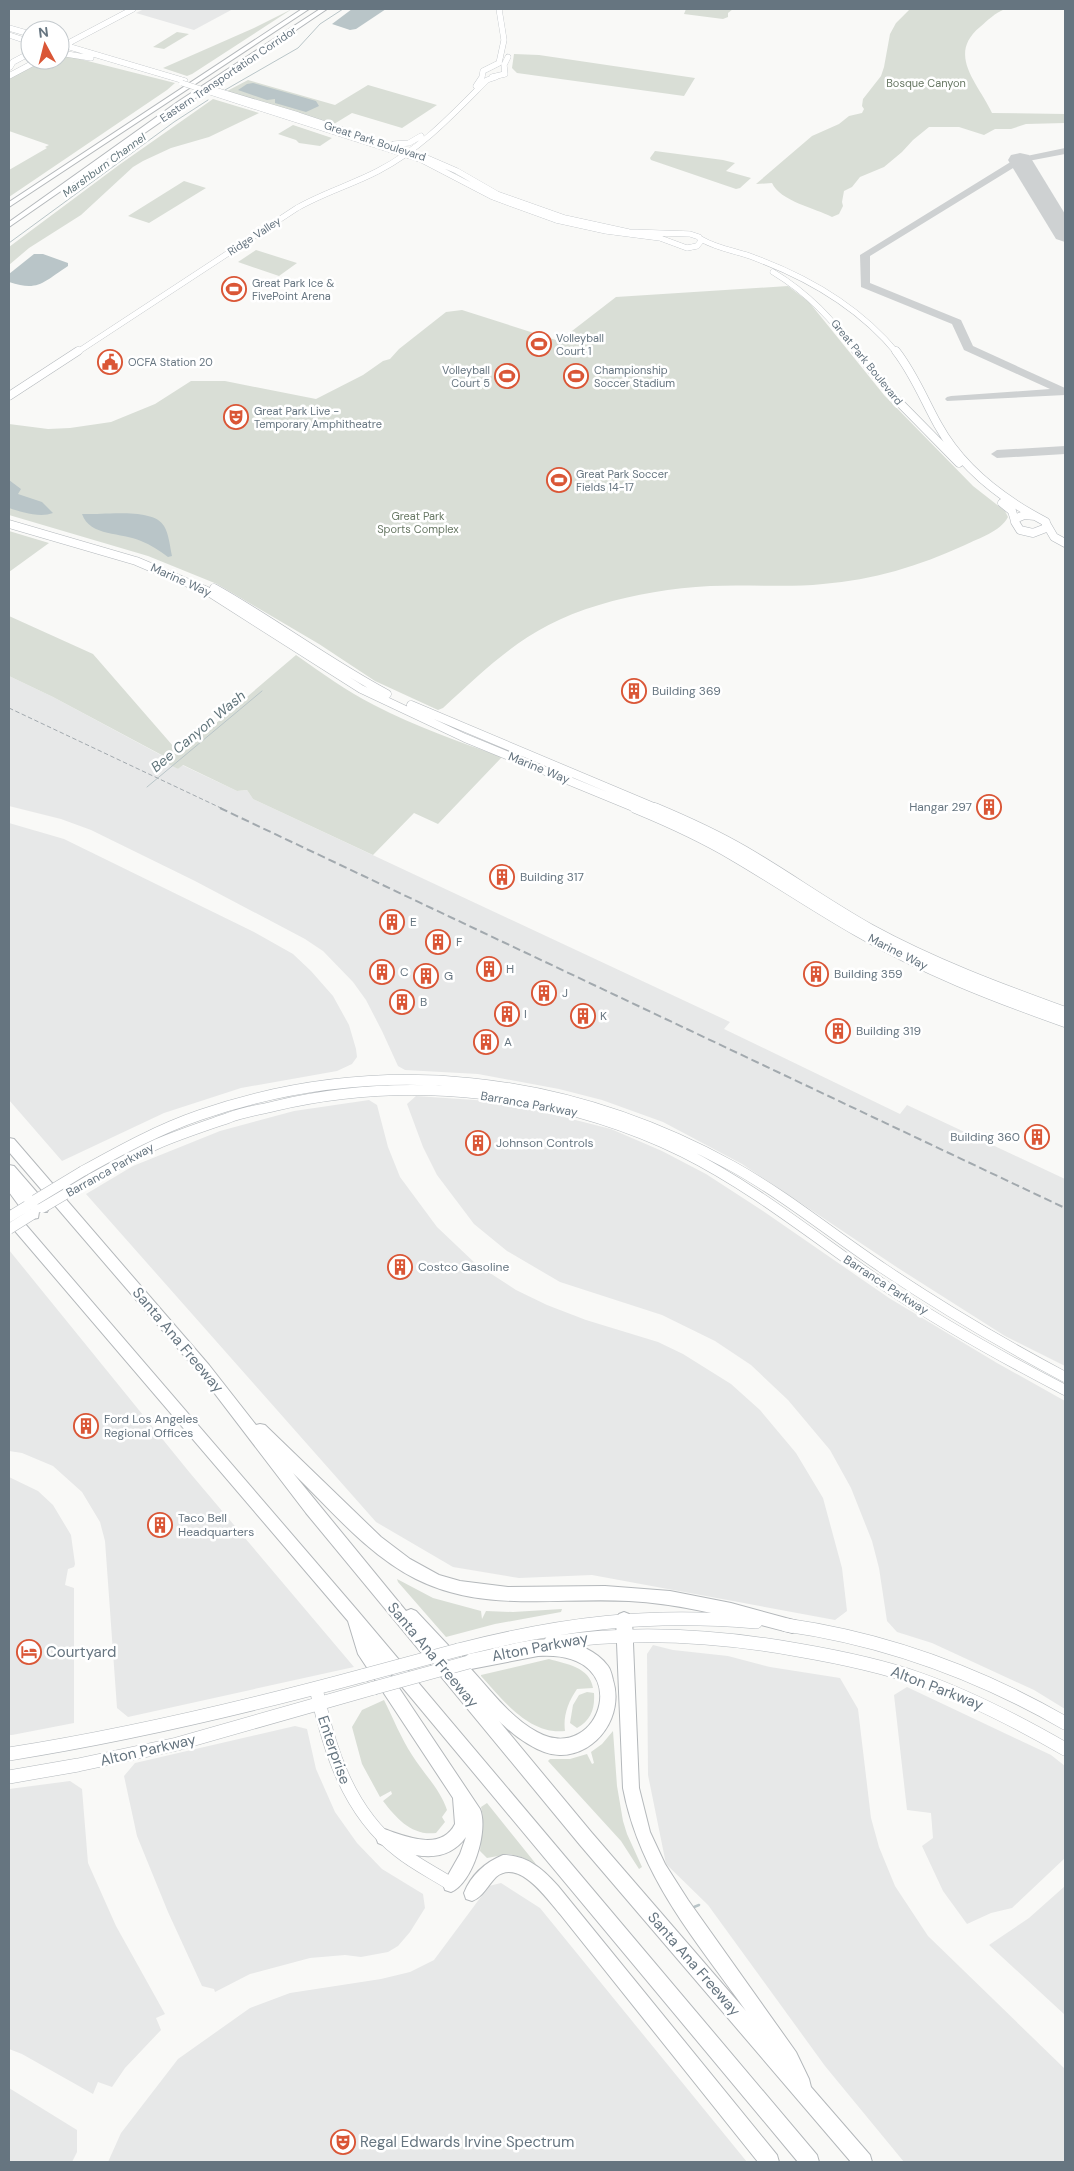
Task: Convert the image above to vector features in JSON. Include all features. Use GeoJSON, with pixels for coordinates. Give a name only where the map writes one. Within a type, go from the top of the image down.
{"type":"FeatureCollection","features":[{"type":"Feature","properties":{"kind":"highway","name":"Eastern Transportation Corridor"},"geometry":{"type":"LineString","coordinates":[[9,205],[306,9]]}},
{"type":"Feature","properties":{"kind":"highway","name":"Eastern Transportation Corridor"},"geometry":{"type":"LineString","coordinates":[[9,225],[182,103],[324,9]]}},
{"type":"Feature","properties":{"kind":"highway"},"geometry":{"type":"LineString","coordinates":[[9,232],[65,186]]}},
{"type":"Feature","properties":{"kind":"highway","name":"Santa Ana Freeway"},"geometry":{"type":"LineString","coordinates":[[9,1143],[204,1369],[310,1506],[586,1839],[863,2162]]}},
{"type":"Feature","properties":{"kind":"highway"},"geometry":{"type":"LineString","coordinates":[[9,1170],[34,1207]]}},
{"type":"Feature","properties":{"kind":"highway"},"geometry":{"type":"LineString","coordinates":[[9,1183],[34,1207]]}},
{"type":"Feature","properties":{"kind":"highway"},"geometry":{"type":"LineString","coordinates":[[9,1216],[352,1615],[810,2162]]}},
{"type":"Feature","properties":{"kind":"highway"},"geometry":{"type":"LineString","coordinates":[[204,1369],[265,1436],[369,1537],[401,1562],[436,1580],[464,1590],[497,1595],[611,1593],[650,1596],[749,1614],[792,1626]]}},
{"type":"Feature","properties":{"kind":"highway"},"geometry":{"type":"LineString","coordinates":[[310,1506],[486,1697],[522,1732],[546,1745],[566,1746],[591,1736],[606,1716],[609,1691],[604,1673],[596,1663],[574,1651],[553,1647],[469,1662]]}},
{"type":"Feature","properties":{"kind":"highway"},"geometry":{"type":"LineString","coordinates":[[352,1615],[364,1648],[474,1815],[477,1828],[470,1856],[451,1884]]}},
{"type":"Feature","properties":{"kind":"highway"},"geometry":{"type":"LineString","coordinates":[[624,1626],[631,1788],[634,1808],[645,1842],[662,1878],[790,2058],[810,2101]]}},
{"type":"Feature","properties":{"kind":"highway"},"geometry":{"type":"LineString","coordinates":[[384,1837],[421,1850],[444,1846],[459,1833],[463,1824],[460,1793]]}},
{"type":"Feature","properties":{"kind":"highway"},"geometry":{"type":"LineString","coordinates":[[472,1893],[494,1868],[506,1863],[525,1867],[536,1875],[572,1916],[770,2162]]}},
{"type":"Feature","properties":{"kind":"main road"},"geometry":{"type":"LineString","coordinates":[[70,40],[121,9]]}},
{"type":"Feature","properties":{"kind":"main road"},"geometry":{"type":"LineString","coordinates":[[70,40],[133,9]]}},
{"type":"Feature","properties":{"kind":"main road"},"geometry":{"type":"LineString","coordinates":[[491,67],[499,63],[505,43],[499,9]]}},
{"type":"Feature","properties":{"kind":"main road"},"geometry":{"type":"LineString","coordinates":[[505,9],[508,19]]}},
{"type":"Feature","properties":{"kind":"main road","name":"Great Park Boulevard"},"geometry":{"type":"LineString","coordinates":[[70,48],[95,58],[184,82]]}},
{"type":"Feature","properties":{"kind":"main road","name":"Great Park Boulevard"},"geometry":{"type":"LineString","coordinates":[[70,48],[447,166],[497,194],[565,218],[629,232],[694,235],[715,247],[747,255],[798,277],[833,296],[861,317],[891,345],[909,369],[943,432],[967,463],[1005,498],[1043,519],[1047,525]]}},
{"type":"Feature","properties":{"kind":"main road"},"geometry":{"type":"LineString","coordinates":[[491,67],[505,69],[510,50]]}},
{"type":"Feature","properties":{"kind":"main road"},"geometry":{"type":"LineString","coordinates":[[70,54],[95,58]]}},
{"type":"Feature","properties":{"kind":"main road"},"geometry":{"type":"LineString","coordinates":[[9,67],[20,61]]}},
{"type":"Feature","properties":{"kind":"main road","name":"Ridge Valley"},"geometry":{"type":"LineString","coordinates":[[9,396],[302,204],[378,171],[404,152],[456,106],[477,85],[484,74],[483,70],[491,67]]}},
{"type":"Feature","properties":{"kind":"main road"},"geometry":{"type":"LineString","coordinates":[[9,75],[20,69]]}},
{"type":"Feature","properties":{"kind":"main road","name":"Ridge Valley"},"geometry":{"type":"LineString","coordinates":[[9,390],[292,206],[325,188],[373,168],[429,138],[487,80],[505,74],[505,69]]}},
{"type":"Feature","properties":{"kind":"main road"},"geometry":{"type":"LineString","coordinates":[[484,74],[496,77]]}},
{"type":"Feature","properties":{"kind":"main road"},"geometry":{"type":"LineString","coordinates":[[343,133],[395,144],[409,143],[421,136]]}},
{"type":"Feature","properties":{"kind":"main road"},"geometry":{"type":"LineString","coordinates":[[343,133],[385,153],[384,158],[373,168]]}},
{"type":"Feature","properties":{"kind":"main road","name":"Great Park Boulevard"},"geometry":{"type":"LineString","coordinates":[[404,152],[438,167],[493,197],[518,206],[588,228],[624,235],[663,238],[674,244],[689,248],[721,252],[749,260],[780,276],[809,296],[826,312],[883,385],[979,484],[1012,510],[1015,521]]}},
{"type":"Feature","properties":{"kind":"main road"},"geometry":{"type":"LineString","coordinates":[[674,244],[675,239],[683,234]]}},
{"type":"Feature","properties":{"kind":"main road"},"geometry":{"type":"LineString","coordinates":[[689,248],[697,246],[701,239]]}},
{"type":"Feature","properties":{"kind":"main road"},"geometry":{"type":"LineString","coordinates":[[1035,516],[1021,516],[1015,521],[1018,528],[1028,533],[1040,532],[1047,525],[1054,537],[1065,543]]}},
{"type":"Feature","properties":{"kind":"main road","name":"Marine Way"},"geometry":{"type":"LineString","coordinates":[[9,518],[130,553],[203,582],[243,603],[376,688],[415,707],[698,826],[744,851],[876,942],[917,963],[1008,1002],[1065,1022]]}},
{"type":"Feature","properties":{"kind":"main road","name":"Marine Way"},"geometry":{"type":"LineString","coordinates":[[9,524],[136,561],[207,591],[361,689],[465,738],[679,826],[824,906],[907,949],[994,986],[1065,1012]]}},
{"type":"Feature","properties":{"kind":"main road","name":"Barranca Parkway"},"geometry":{"type":"LineString","coordinates":[[9,1229],[34,1207],[151,1135],[201,1115],[298,1089],[348,1082],[422,1079],[480,1082],[538,1091],[601,1107],[688,1142],[733,1166],[927,1297],[1016,1351],[1065,1377]]}},
{"type":"Feature","properties":{"kind":"main road","name":"Barranca Parkway"},"geometry":{"type":"LineString","coordinates":[[87,1175],[158,1142],[206,1124],[277,1104],[311,1098],[368,1092],[427,1091],[492,1096],[550,1105],[617,1125],[698,1161],[764,1202],[906,1299],[995,1354],[1065,1390]]}},
{"type":"Feature","properties":{"kind":"main road","name":"Barranca Parkway"},"geometry":{"type":"LineString","coordinates":[[9,1216],[34,1207]]}},
{"type":"Feature","properties":{"kind":"main road","name":"Alton Parkway"},"geometry":{"type":"LineString","coordinates":[[9,1754],[176,1722],[316,1688],[538,1630],[713,1619],[792,1626],[892,1647],[932,1660],[1001,1688],[1065,1723]]}},
{"type":"Feature","properties":{"kind":"main road","name":"Alton Parkway"},"geometry":{"type":"LineString","coordinates":[[9,1777],[78,1765],[176,1744],[469,1662],[624,1626],[711,1636],[853,1660],[898,1672],[969,1699],[1018,1722],[1065,1749]]}},
{"type":"Feature","properties":{"kind":"main road","name":"Enterprise"},"geometry":{"type":"LineString","coordinates":[[316,1688],[331,1749],[346,1788],[363,1815],[404,1854],[451,1884]]}},
{"type":"Feature","properties":{"kind":"shaded area"},"geometry":{"type":"Polygon","coordinates":[[[144,9],[233,9],[194,30],[136,13],[144,9]]]}},
{"type":"Feature","properties":{"kind":"shaded area"},"geometry":{"type":"Polygon","coordinates":[[[352,9],[386,9],[356,29],[350,30],[332,24],[352,9]]]}},
{"type":"Feature","properties":{"kind":"shaded area"},"geometry":{"type":"Polygon","coordinates":[[[253,83],[316,101],[319,106],[306,112],[275,103],[275,99],[267,100],[238,90],[247,84],[253,83]]]}},
{"type":"Feature","properties":{"kind":"shaded area"},"geometry":{"type":"Polygon","coordinates":[[[34,254],[43,254],[68,263],[68,266],[46,281],[34,286],[9,282],[9,274],[34,254]]]}},
{"type":"Feature","properties":{"kind":"shaded area"},"geometry":{"type":"Polygon","coordinates":[[[9,480],[21,489],[18,494],[42,502],[53,513],[37,515],[9,508],[9,480]]]}},
{"type":"Feature","properties":{"kind":"shaded area"},"geometry":{"type":"Polygon","coordinates":[[[126,513],[150,516],[164,526],[172,556],[168,557],[152,546],[133,538],[107,533],[92,527],[82,514],[126,513]]]}},
{"type":"Feature","properties":{"kind":"shaded area"},"geometry":{"type":"Polygon","coordinates":[[[9,676],[53,697],[172,761],[169,764],[178,769],[182,765],[237,791],[247,790],[253,799],[730,1022],[724,1029],[900,1114],[907,1105],[1065,1179],[1065,1366],[1005,1336],[898,1268],[742,1164],[663,1122],[602,1100],[559,1089],[478,1074],[405,1070],[398,1066],[366,1000],[353,982],[323,951],[305,939],[195,881],[91,830],[61,819],[9,806],[9,676]]]}},
{"type":"Feature","properties":{"kind":"shaded area"},"geometry":{"type":"Polygon","coordinates":[[[9,823],[64,839],[254,932],[293,954],[333,996],[349,1025],[357,1057],[352,1064],[337,1071],[241,1088],[164,1113],[62,1161],[9,1100],[9,823]]]}},
{"type":"Feature","properties":{"kind":"shaded area"},"geometry":{"type":"Polygon","coordinates":[[[416,1096],[504,1102],[611,1129],[662,1151],[706,1174],[889,1298],[997,1363],[1065,1401],[1065,1709],[1034,1690],[932,1643],[897,1632],[887,1621],[879,1568],[872,1541],[851,1488],[830,1450],[788,1400],[751,1365],[715,1341],[662,1315],[560,1282],[507,1251],[474,1224],[437,1175],[423,1147],[407,1104],[416,1096]]]}},
{"type":"Feature","properties":{"kind":"shaded area"},"geometry":{"type":"Polygon","coordinates":[[[369,1100],[377,1105],[388,1147],[400,1177],[437,1227],[476,1264],[516,1290],[547,1305],[586,1320],[658,1342],[683,1354],[731,1384],[760,1410],[796,1453],[823,1498],[842,1568],[847,1611],[835,1620],[592,1575],[519,1578],[453,1567],[376,1522],[86,1194],[133,1166],[220,1131],[294,1111],[369,1100]]]}},
{"type":"Feature","properties":{"kind":"shaded area"},"geometry":{"type":"Polygon","coordinates":[[[9,1250],[190,1473],[354,1667],[128,1717],[117,1708],[105,1541],[100,1522],[82,1492],[53,1466],[22,1453],[9,1451],[9,1250]]]}},
{"type":"Feature","properties":{"kind":"shaded area"},"geometry":{"type":"Polygon","coordinates":[[[9,1477],[38,1491],[53,1505],[71,1535],[75,1564],[74,1567],[68,1569],[65,1585],[74,1588],[74,1723],[12,1735],[9,1735],[9,1477]]]}},
{"type":"Feature","properties":{"kind":"shaded area"},"geometry":{"type":"Polygon","coordinates":[[[653,1645],[673,1650],[728,1656],[770,1667],[840,1678],[858,1709],[871,1818],[879,1847],[895,1886],[928,1936],[1065,2069],[1065,2162],[904,2162],[825,2066],[708,1905],[666,1864],[648,1775],[647,1654],[653,1645]]]}},
{"type":"Feature","properties":{"kind":"shaded area"},"geometry":{"type":"Polygon","coordinates":[[[907,1687],[1051,1755],[1065,1766],[1065,1858],[1012,1908],[991,1913],[967,1924],[943,1891],[922,1846],[933,1838],[931,1813],[907,1810],[894,1695],[907,1687]]]}},
{"type":"Feature","properties":{"kind":"shaded area"},"geometry":{"type":"Polygon","coordinates":[[[295,1726],[307,1729],[316,1769],[335,1812],[357,1843],[382,1869],[423,1894],[425,1908],[410,1932],[398,1946],[388,1952],[361,1957],[345,1955],[310,1958],[250,1974],[215,1992],[214,1989],[202,1986],[168,1912],[137,1836],[124,1776],[135,1763],[295,1726]]]}},
{"type":"Feature","properties":{"kind":"shaded area"},"geometry":{"type":"Polygon","coordinates":[[[70,1781],[82,1789],[88,1863],[116,1926],[165,2014],[156,2018],[161,2030],[125,2068],[112,2087],[98,2082],[93,2094],[22,2054],[9,2049],[9,1789],[70,1781]]]}},
{"type":"Feature","properties":{"kind":"shaded area"},"geometry":{"type":"Polygon","coordinates":[[[501,1883],[540,1908],[747,2162],[108,2162],[121,2133],[178,2059],[250,2008],[290,1993],[381,1979],[410,1972],[434,1960],[489,1886],[501,1883]]]}},
{"type":"Feature","properties":{"kind":"shaded area"},"geometry":{"type":"Polygon","coordinates":[[[1065,1886],[1065,2015],[989,1945],[1029,1918],[1065,1886]]]}},
{"type":"Feature","properties":{"kind":"shaded area"},"geometry":{"type":"Polygon","coordinates":[[[9,2088],[77,2130],[77,2152],[72,2162],[9,2162],[9,2088]]]}},
{"type":"Feature","properties":{"kind":"green space"},"geometry":{"type":"Polygon","coordinates":[[[292,9],[192,74],[187,76],[163,68],[254,28],[292,9]]]}},
{"type":"Feature","properties":{"kind":"green space"},"geometry":{"type":"Polygon","coordinates":[[[686,9],[733,9],[728,13],[728,17],[723,19],[684,14],[686,9]]]}},
{"type":"Feature","properties":{"kind":"green space","name":"Bosque Canyon"},"geometry":{"type":"Polygon","coordinates":[[[910,9],[1005,9],[989,19],[970,38],[966,48],[965,59],[968,70],[992,113],[1065,114],[1065,123],[1026,124],[1011,129],[995,129],[984,135],[959,127],[929,127],[884,167],[860,177],[852,187],[844,191],[843,206],[839,214],[832,217],[782,195],[772,183],[756,184],[812,136],[839,124],[849,116],[862,113],[864,109],[862,106],[863,99],[881,76],[890,34],[896,23],[910,9]]]}},
{"type":"Feature","properties":{"kind":"green space"},"geometry":{"type":"Polygon","coordinates":[[[177,32],[189,34],[164,49],[153,47],[177,32]]]}},
{"type":"Feature","properties":{"kind":"green space"},"geometry":{"type":"Polygon","coordinates":[[[514,54],[539,55],[695,78],[684,96],[517,73],[512,68],[514,54]]]}},
{"type":"Feature","properties":{"kind":"green space"},"geometry":{"type":"Polygon","coordinates":[[[70,57],[175,83],[9,197],[9,170],[49,145],[9,131],[9,78],[24,70],[70,70],[70,57]]]}},
{"type":"Feature","properties":{"kind":"green space"},"geometry":{"type":"Polygon","coordinates":[[[248,80],[335,105],[368,85],[437,105],[402,128],[352,113],[334,124],[227,91],[248,80]]]}},
{"type":"Feature","properties":{"kind":"green space"},"geometry":{"type":"Polygon","coordinates":[[[213,99],[259,113],[209,137],[171,148],[133,167],[81,215],[29,248],[9,265],[9,247],[119,165],[213,99]]]}},
{"type":"Feature","properties":{"kind":"green space"},"geometry":{"type":"Polygon","coordinates":[[[293,125],[332,138],[320,146],[299,143],[296,140],[278,134],[293,125]]]}},
{"type":"Feature","properties":{"kind":"green space"},"geometry":{"type":"Polygon","coordinates":[[[655,151],[735,163],[726,171],[751,178],[740,188],[736,189],[651,160],[650,158],[655,151]]]}},
{"type":"Feature","properties":{"kind":"green space"},"geometry":{"type":"Polygon","coordinates":[[[184,181],[206,188],[149,223],[128,216],[184,181]]]}},
{"type":"Feature","properties":{"kind":"green space"},"geometry":{"type":"Polygon","coordinates":[[[256,250],[297,263],[279,276],[238,262],[256,250]]]}},
{"type":"Feature","properties":{"kind":"green space","name":"Great Park Sports Complex"},"geometry":{"type":"Polygon","coordinates":[[[788,286],[809,302],[884,395],[973,486],[1005,511],[1008,517],[1000,527],[948,553],[913,566],[860,579],[809,585],[682,588],[654,592],[599,605],[553,623],[514,646],[443,708],[438,710],[375,681],[319,644],[217,584],[148,556],[9,515],[9,424],[48,429],[111,422],[155,404],[191,381],[225,381],[316,399],[363,375],[383,361],[390,359],[399,349],[446,312],[462,310],[559,341],[616,297],[788,286]]]}},
{"type":"Feature","properties":{"kind":"green space"},"geometry":{"type":"Polygon","coordinates":[[[9,531],[49,543],[9,572],[9,531]]]}},
{"type":"Feature","properties":{"kind":"green space"},"geometry":{"type":"Polygon","coordinates":[[[9,616],[93,654],[180,754],[296,655],[344,688],[390,713],[421,727],[502,757],[438,824],[414,813],[373,855],[253,799],[247,790],[237,791],[183,765],[178,769],[168,764],[171,760],[53,697],[9,676],[9,616]]]}},
{"type":"Feature","properties":{"kind":"green space"},"geometry":{"type":"Polygon","coordinates":[[[397,1579],[433,1598],[481,1611],[482,1619],[486,1611],[513,1612],[562,1609],[561,1612],[495,1624],[446,1637],[397,1579]]]}},
{"type":"Feature","properties":{"kind":"green space"},"geometry":{"type":"Polygon","coordinates":[[[549,1659],[570,1665],[582,1671],[591,1681],[593,1688],[577,1689],[567,1709],[565,1731],[552,1731],[528,1722],[508,1705],[481,1676],[549,1659]]]}},
{"type":"Feature","properties":{"kind":"green space"},"geometry":{"type":"Polygon","coordinates":[[[587,1692],[594,1693],[593,1709],[589,1718],[577,1728],[570,1723],[573,1705],[579,1695],[587,1692]]]}},
{"type":"Feature","properties":{"kind":"green space"},"geometry":{"type":"Polygon","coordinates":[[[384,1700],[408,1748],[444,1802],[447,1810],[442,1817],[445,1822],[436,1833],[420,1832],[412,1829],[400,1820],[383,1801],[392,1794],[391,1791],[380,1797],[362,1764],[352,1727],[362,1710],[384,1700]]]}},
{"type":"Feature","properties":{"kind":"green space"},"geometry":{"type":"Polygon","coordinates":[[[613,1731],[617,1786],[623,1821],[642,1867],[639,1869],[621,1841],[548,1761],[550,1759],[570,1759],[587,1754],[592,1764],[594,1763],[591,1752],[602,1744],[613,1731]]]}},
{"type":"Feature","properties":{"kind":"green space"},"geometry":{"type":"Polygon","coordinates":[[[487,1803],[536,1864],[509,1854],[487,1858],[480,1851],[483,1816],[481,1807],[487,1803]]]}},
{"type":"Feature","properties":{"kind":"waterway","name":"Marshburn Channel"},"geometry":{"type":"LineString","coordinates":[[225,90],[298,48],[320,24],[343,9]]}},
{"type":"Feature","properties":{"kind":"waterway","name":"Marshburn Channel"},"geometry":{"type":"LineString","coordinates":[[9,243],[174,122],[208,100]]}},
{"type":"Feature","properties":{"kind":"waterway","name":"Bee Canyon Wash"},"geometry":{"type":"LineString","coordinates":[[147,787],[262,691]]}},
{"type":"Feature","properties":{"kind":"waterway"},"geometry":{"type":"LineString","coordinates":[[694,1907],[699,1905]]}},
{"type":"Feature","properties":{"kind":"taxiway"},"geometry":{"type":"LineString","coordinates":[[1065,151],[1020,160],[865,255],[865,285],[957,322],[968,348],[1065,392]]}},
{"type":"Feature","properties":{"kind":"taxiway"},"geometry":{"type":"LineString","coordinates":[[951,399],[1063,392]]}},
{"type":"Feature","properties":{"kind":"taxiway"},"geometry":{"type":"LineString","coordinates":[[997,454],[1065,450]]}},
{"type":"Feature","properties":{"kind":"runway"},"geometry":{"type":"LineString","coordinates":[[1020,160],[1065,234]]}},
{"type":"Feature","properties":{"kind":"railway"},"geometry":{"type":"LineString","coordinates":[[9,708],[223,809]]}},
{"type":"Feature","properties":{"kind":"railway"},"geometry":{"type":"LineString","coordinates":[[220,808],[1065,1208]]}},
{"type":"Feature","properties":{"kind":"place","name":"Great Park Ice & FivePoint Arena"},"geometry":{"type":"Point","coordinates":[234,289]}},
{"type":"Feature","properties":{"kind":"place","name":"Volleyball Court 1"},"geometry":{"type":"Point","coordinates":[539,344]}},
{"type":"Feature","properties":{"kind":"place","name":"OCFA Station 20"},"geometry":{"type":"Point","coordinates":[110,362]}},
{"type":"Feature","properties":{"kind":"place","name":"Volleyball Court 5"},"geometry":{"type":"Point","coordinates":[507,376]}},
{"type":"Feature","properties":{"kind":"place","name":"Championship Soccer Stadium"},"geometry":{"type":"Point","coordinates":[576,376]}},
{"type":"Feature","properties":{"kind":"place","name":"Great Park Live - Temporary Amphitheatre"},"geometry":{"type":"Point","coordinates":[236,417]}},
{"type":"Feature","properties":{"kind":"place","name":"Great Park Soccer Fields 14-17"},"geometry":{"type":"Point","coordinates":[559,480]}},
{"type":"Feature","properties":{"kind":"place","name":"Building 369"},"geometry":{"type":"Point","coordinates":[634,691]}},
{"type":"Feature","properties":{"kind":"place","name":"Hangar 297"},"geometry":{"type":"Point","coordinates":[989,807]}},
{"type":"Feature","properties":{"kind":"place","name":"Building 317"},"geometry":{"type":"Point","coordinates":[502,877]}},
{"type":"Feature","properties":{"kind":"place","name":"E"},"geometry":{"type":"Point","coordinates":[392,922]}},
{"type":"Feature","properties":{"kind":"place","name":"F"},"geometry":{"type":"Point","coordinates":[438,942]}},
{"type":"Feature","properties":{"kind":"place","name":"H"},"geometry":{"type":"Point","coordinates":[489,969]}},
{"type":"Feature","properties":{"kind":"place","name":"C"},"geometry":{"type":"Point","coordinates":[382,972]}},
{"type":"Feature","properties":{"kind":"place","name":"Building 359"},"geometry":{"type":"Point","coordinates":[816,974]}},
{"type":"Feature","properties":{"kind":"place","name":"G"},"geometry":{"type":"Point","coordinates":[426,976]}},
{"type":"Feature","properties":{"kind":"place","name":"J"},"geometry":{"type":"Point","coordinates":[544,993]}},
{"type":"Feature","properties":{"kind":"place","name":"B"},"geometry":{"type":"Point","coordinates":[402,1002]}},
{"type":"Feature","properties":{"kind":"place","name":"I"},"geometry":{"type":"Point","coordinates":[507,1014]}},
{"type":"Feature","properties":{"kind":"place","name":"K"},"geometry":{"type":"Point","coordinates":[583,1016]}},
{"type":"Feature","properties":{"kind":"place","name":"Building 319"},"geometry":{"type":"Point","coordinates":[838,1031]}},
{"type":"Feature","properties":{"kind":"place","name":"A"},"geometry":{"type":"Point","coordinates":[486,1042]}},
{"type":"Feature","properties":{"kind":"place","name":"Building 360"},"geometry":{"type":"Point","coordinates":[1037,1137]}},
{"type":"Feature","properties":{"kind":"place","name":"Johnson Controls"},"geometry":{"type":"Point","coordinates":[478,1143]}},
{"type":"Feature","properties":{"kind":"place","name":"Costco Gasoline"},"geometry":{"type":"Point","coordinates":[400,1267]}},
{"type":"Feature","properties":{"kind":"place","name":"Ford Los Angeles Regional Offices"},"geometry":{"type":"Point","coordinates":[86,1426]}},
{"type":"Feature","properties":{"kind":"place","name":"Taco Bell Headquarters"},"geometry":{"type":"Point","coordinates":[160,1525]}},
{"type":"Feature","properties":{"kind":"place","name":"Courtyard"},"geometry":{"type":"Point","coordinates":[29,1652]}},
{"type":"Feature","properties":{"kind":"place","name":"Regal Edwards Irvine Spectrum"},"geometry":{"type":"Point","coordinates":[343,2142]}}]}
